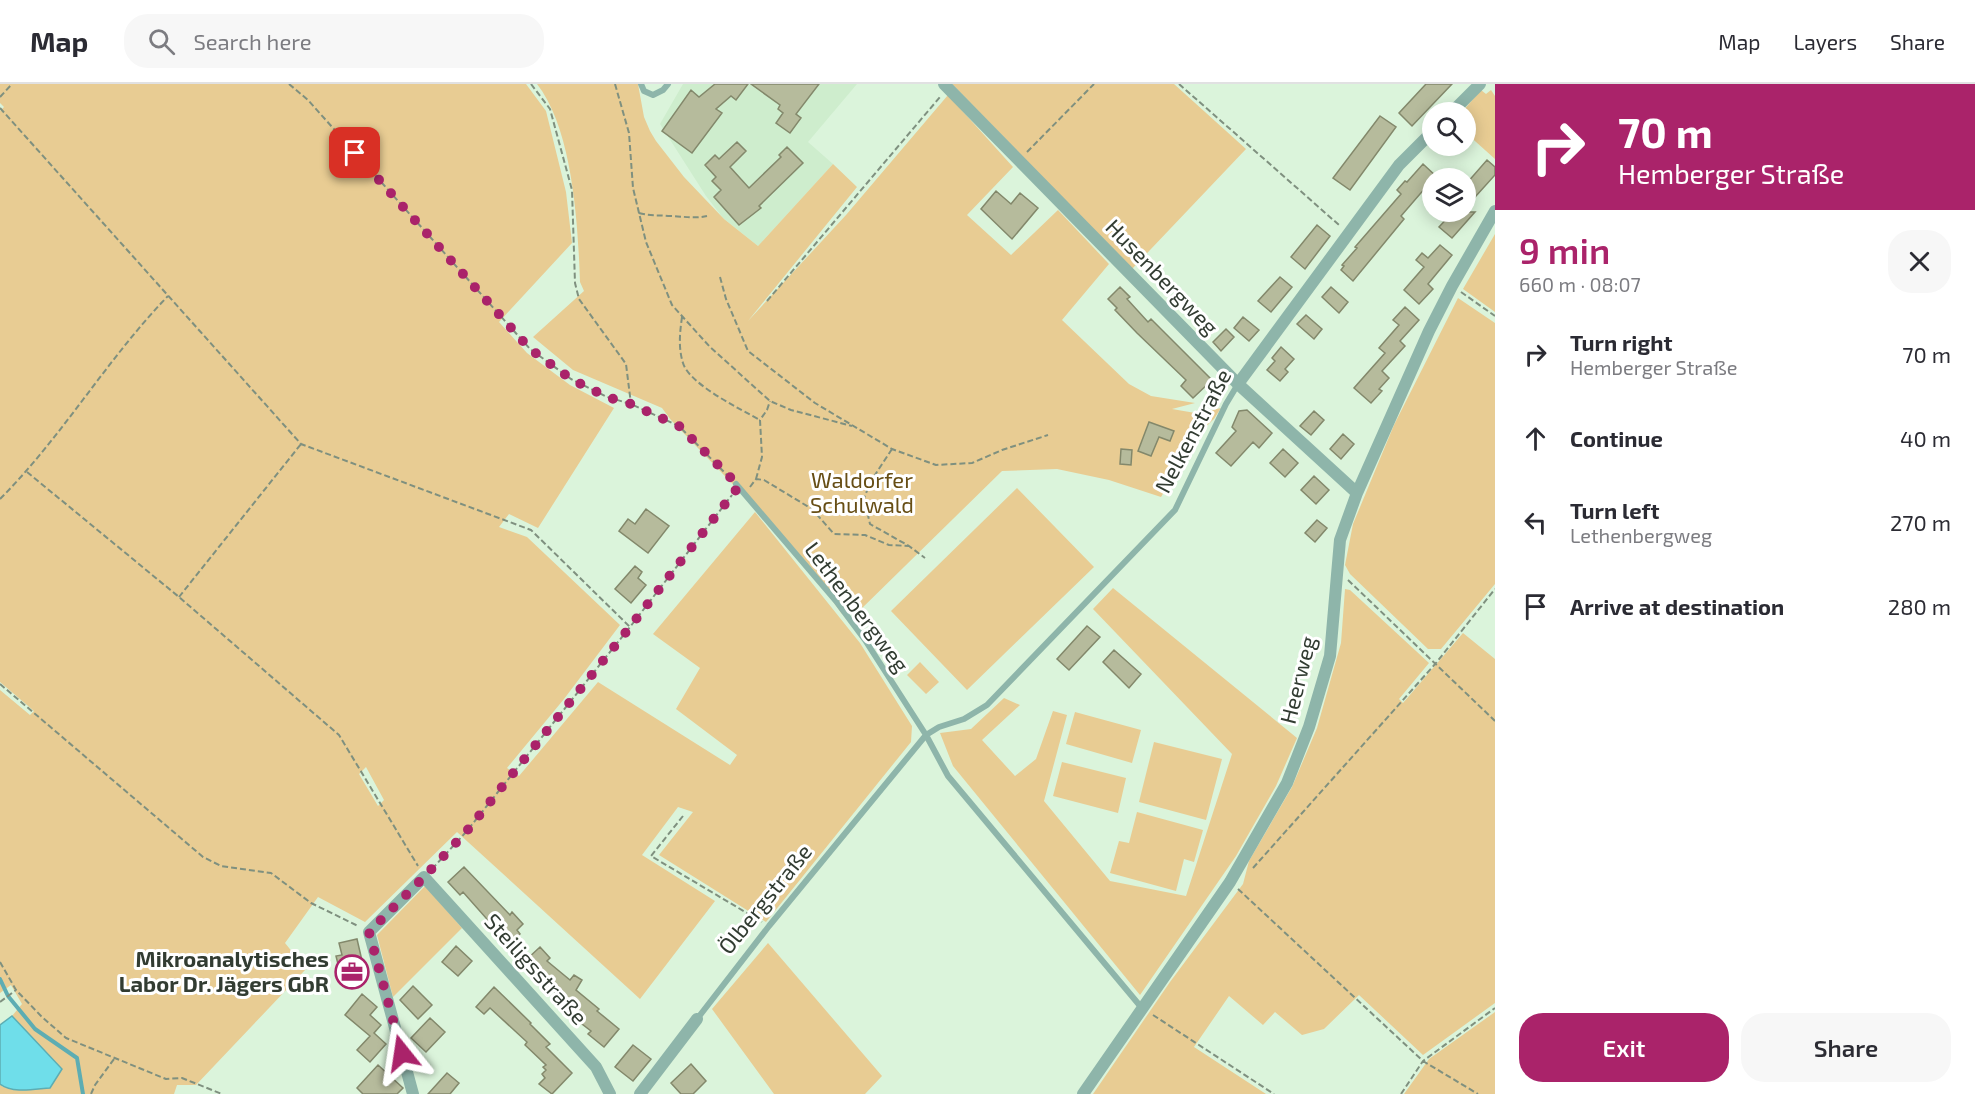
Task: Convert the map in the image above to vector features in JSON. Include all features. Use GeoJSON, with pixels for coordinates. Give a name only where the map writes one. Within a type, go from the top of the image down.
{"type":"FeatureCollection","features":[{"type":"Feature","properties":{"kind":"street"},"geometry":{"type":"LineString","coordinates":[[1462,102],[1480,84]]}},
{"type":"Feature","properties":{"kind":"street","name":"Husenbergweg"},"geometry":{"type":"LineString","coordinates":[[946,86],[1238,384],[1357,493]]}},
{"type":"Feature","properties":{"kind":"street","name":"Nelkenstraße"},"geometry":{"type":"LineString","coordinates":[[1238,384],[1399,165],[1422,142]]}},
{"type":"Feature","properties":{"kind":"street","name":"Heerweg"},"geometry":{"type":"LineString","coordinates":[[1083,1094],[1141,1007],[1230,882],[1287,783],[1309,727],[1330,656],[1340,540],[1357,493],[1429,331],[1495,211]]}},
{"type":"Feature","properties":{"kind":"street"},"geometry":{"type":"LineString","coordinates":[[413,1094],[369,932],[424,877]]}},
{"type":"Feature","properties":{"kind":"street","name":"Steiligsstraße"},"geometry":{"type":"LineString","coordinates":[[424,877],[596,1067],[610,1094]]}},
{"type":"Feature","properties":{"kind":"street","name":"Ölbergstraße"},"geometry":{"type":"LineString","coordinates":[[640,1094],[697,1019]]}},
{"type":"Feature","properties":{"kind":"lane"},"geometry":{"type":"LineString","coordinates":[[641,84],[644,91],[653,95],[663,90],[668,84]]}},
{"type":"Feature","properties":{"kind":"lane","name":"Nelkenstraße"},"geometry":{"type":"LineString","coordinates":[[926,735],[939,727],[964,719],[987,705],[1175,510],[1238,384]]}},
{"type":"Feature","properties":{"kind":"lane","name":"Lethenbergweg"},"geometry":{"type":"LineString","coordinates":[[737,485],[865,640],[926,735],[948,776],[1141,1007]]}},
{"type":"Feature","properties":{"kind":"lane","name":"Ölbergstraße"},"geometry":{"type":"LineString","coordinates":[[697,1019],[769,926],[926,735]]}},
{"type":"Feature","properties":{"kind":"path"},"geometry":{"type":"LineString","coordinates":[[0,97],[12,84]]}},
{"type":"Feature","properties":{"kind":"path"},"geometry":{"type":"LineString","coordinates":[[27,472],[179,597],[339,735],[424,877],[466,832],[630,627],[737,485],[679,426],[631,404],[607,397],[571,379],[530,349],[308,100],[289,84]]}},
{"type":"Feature","properties":{"kind":"path"},"geometry":{"type":"LineString","coordinates":[[531,84],[550,109],[572,190],[575,283],[579,299],[626,364],[631,404]]}},
{"type":"Feature","properties":{"kind":"path"},"geometry":{"type":"LineString","coordinates":[[615,84],[629,133],[633,188],[646,242],[672,304],[710,347],[770,401],[791,410],[852,426]]}},
{"type":"Feature","properties":{"kind":"path"},"geometry":{"type":"LineString","coordinates":[[1019,160],[1094,84]]}},
{"type":"Feature","properties":{"kind":"path"},"geometry":{"type":"LineString","coordinates":[[1179,84],[1348,234]]}},
{"type":"Feature","properties":{"kind":"path"},"geometry":{"type":"LineString","coordinates":[[767,301],[946,86]]}},
{"type":"Feature","properties":{"kind":"path"},"geometry":{"type":"LineString","coordinates":[[0,108],[301,444],[531,530],[630,627]]}},
{"type":"Feature","properties":{"kind":"path"},"geometry":{"type":"LineString","coordinates":[[639,213],[649,216],[694,219],[707,216]]}},
{"type":"Feature","properties":{"kind":"path"},"geometry":{"type":"LineString","coordinates":[[720,277],[726,299],[748,351],[815,403],[892,449],[936,465],[972,463],[1002,450],[1048,435]]}},
{"type":"Feature","properties":{"kind":"path"},"geometry":{"type":"LineString","coordinates":[[1452,286],[1495,316]]}},
{"type":"Feature","properties":{"kind":"path"},"geometry":{"type":"LineString","coordinates":[[0,499],[27,472],[142,323],[169,295]]}},
{"type":"Feature","properties":{"kind":"path"},"geometry":{"type":"LineString","coordinates":[[682,316],[679,339],[683,365],[706,390],[760,420]]}},
{"type":"Feature","properties":{"kind":"path"},"geometry":{"type":"LineString","coordinates":[[745,494],[756,479],[762,457],[760,420],[770,401]]}},
{"type":"Feature","properties":{"kind":"path"},"geometry":{"type":"LineString","coordinates":[[179,597],[301,444]]}},
{"type":"Feature","properties":{"kind":"path"},"geometry":{"type":"LineString","coordinates":[[892,449],[864,498],[870,524],[925,558]]}},
{"type":"Feature","properties":{"kind":"path"},"geometry":{"type":"LineString","coordinates":[[756,479],[764,480],[812,509],[834,534],[865,534],[889,545],[909,546]]}},
{"type":"Feature","properties":{"kind":"path"},"geometry":{"type":"LineString","coordinates":[[1336,577],[1347,579],[1495,721]]}},
{"type":"Feature","properties":{"kind":"path"},"geometry":{"type":"LineString","coordinates":[[1478,1094],[1423,1061],[1230,882],[1247,874],[1436,663],[1495,589]]}},
{"type":"Feature","properties":{"kind":"path"},"geometry":{"type":"LineString","coordinates":[[0,684],[203,857],[221,866],[271,873],[311,903],[369,932]]}},
{"type":"Feature","properties":{"kind":"path"},"geometry":{"type":"LineString","coordinates":[[683,816],[651,856],[769,926]]}},
{"type":"Feature","properties":{"kind":"path"},"geometry":{"type":"LineString","coordinates":[[0,962],[16,990],[66,1038],[166,1079],[182,1078],[222,1094]]}},
{"type":"Feature","properties":{"kind":"path"},"geometry":{"type":"LineString","coordinates":[[0,1002],[16,990]]}},
{"type":"Feature","properties":{"kind":"path"},"geometry":{"type":"LineString","coordinates":[[1141,1007],[1274,1094]]}},
{"type":"Feature","properties":{"kind":"path"},"geometry":{"type":"LineString","coordinates":[[1401,1094],[1423,1061],[1495,1008]]}},
{"type":"Feature","properties":{"kind":"path"},"geometry":{"type":"LineString","coordinates":[[91,1094],[95,1084],[115,1059]]}},
{"type":"Feature","properties":{"kind":"shaded area"},"geometry":{"type":"Polygon","coordinates":[[[683,84],[857,84],[808,142],[833,164],[758,246],[723,218],[706,196],[660,124],[683,84]]]}},
{"type":"Feature","properties":{"kind":"green space"},"geometry":{"type":"Polygon","coordinates":[[[0,84],[526,84],[546,111],[566,192],[572,243],[499,322],[527,353],[570,385],[614,408],[538,528],[509,514],[499,527],[527,537],[620,625],[564,699],[507,768],[519,776],[598,682],[730,765],[737,755],[676,709],[700,668],[653,634],[755,512],[860,643],[912,726],[911,742],[766,922],[659,855],[693,812],[678,807],[642,855],[715,901],[640,999],[457,832],[365,922],[318,897],[285,943],[306,969],[196,1085],[177,1085],[174,1094],[0,1094],[0,1084],[3,1087],[62,1069],[12,1016],[22,1004],[11,985],[0,993],[0,690],[30,715],[34,711],[0,682],[0,111],[4,107],[0,103],[0,84]],[[366,767],[359,774],[378,806],[384,800],[366,767]]]}},
{"type":"Feature","properties":{"kind":"green space","name":"Waldorfer Schulwald"},"geometry":{"type":"Polygon","coordinates":[[[537,84],[638,84],[644,117],[656,141],[684,177],[724,219],[758,246],[833,164],[857,187],[748,321],[846,215],[948,95],[1013,167],[967,215],[1011,255],[1058,210],[1109,264],[1062,320],[1129,384],[1151,396],[1195,403],[1172,409],[1201,414],[1221,408],[1214,419],[1196,436],[1161,497],[1109,480],[1057,469],[1002,471],[855,615],[849,607],[842,614],[796,550],[662,408],[573,370],[533,337],[584,291],[580,282],[578,233],[566,152],[559,126],[549,103],[537,84]]]}},
{"type":"Feature","properties":{"kind":"green space"},"geometry":{"type":"Polygon","coordinates":[[[952,84],[1174,84],[1246,149],[1132,269],[952,84]]]}},
{"type":"Feature","properties":{"kind":"green space"},"geometry":{"type":"Polygon","coordinates":[[[1481,90],[1486,94],[1491,90],[1495,96],[1495,159],[1476,142],[1476,102],[1471,102],[1481,90]]]}},
{"type":"Feature","properties":{"kind":"green space"},"geometry":{"type":"Polygon","coordinates":[[[1495,234],[1495,312],[1463,289],[1495,234]]]}},
{"type":"Feature","properties":{"kind":"green space"},"geometry":{"type":"Polygon","coordinates":[[[1458,298],[1495,323],[1495,584],[1441,649],[1428,649],[1350,574],[1345,565],[1353,524],[1394,425],[1458,298]]]}},
{"type":"Feature","properties":{"kind":"green space"},"geometry":{"type":"Polygon","coordinates":[[[1017,488],[1094,567],[967,690],[891,611],[1017,488]]]}},
{"type":"Feature","properties":{"kind":"green space"},"geometry":{"type":"Polygon","coordinates":[[[1113,588],[1297,738],[1276,786],[1236,856],[1140,995],[953,766],[940,733],[971,729],[1004,698],[1020,705],[982,740],[1015,776],[1036,759],[1053,711],[1067,715],[1044,801],[1110,881],[1186,896],[1232,754],[1093,609],[1113,588]]]}},
{"type":"Feature","properties":{"kind":"green space"},"geometry":{"type":"Polygon","coordinates":[[[1345,589],[1350,590],[1429,663],[1399,699],[1403,703],[1463,633],[1495,659],[1495,1003],[1423,1055],[1359,995],[1324,1029],[1302,1035],[1275,1012],[1263,1025],[1229,996],[1194,1047],[1266,1094],[1093,1094],[1170,982],[1243,884],[1249,861],[1292,787],[1317,728],[1341,643],[1345,589]]]}},
{"type":"Feature","properties":{"kind":"green space"},"geometry":{"type":"Polygon","coordinates":[[[920,662],[939,682],[926,694],[907,675],[920,662]]]}},
{"type":"Feature","properties":{"kind":"green space"},"geometry":{"type":"Polygon","coordinates":[[[1075,712],[1141,730],[1132,763],[1066,744],[1075,712]]]}},
{"type":"Feature","properties":{"kind":"green space"},"geometry":{"type":"Polygon","coordinates":[[[1154,742],[1222,759],[1206,820],[1139,802],[1154,742]]]}},
{"type":"Feature","properties":{"kind":"green space"},"geometry":{"type":"Polygon","coordinates":[[[1062,762],[1126,778],[1118,813],[1053,796],[1062,762]]]}},
{"type":"Feature","properties":{"kind":"green space"},"geometry":{"type":"Polygon","coordinates":[[[1137,812],[1203,830],[1194,862],[1184,859],[1176,891],[1110,873],[1119,841],[1129,843],[1137,812]]]}},
{"type":"Feature","properties":{"kind":"green space"},"geometry":{"type":"Polygon","coordinates":[[[425,886],[462,928],[393,997],[377,935],[425,886]]]}},
{"type":"Feature","properties":{"kind":"green space"},"geometry":{"type":"Polygon","coordinates":[[[768,943],[882,1076],[865,1094],[774,1094],[712,1009],[768,943]]]}},
{"type":"Feature","properties":{"kind":"green space"},"geometry":{"type":"Polygon","coordinates":[[[1495,1012],[1495,1094],[1404,1094],[1429,1059],[1495,1012]]]}},
{"type":"Feature","properties":{"kind":"water"},"geometry":{"type":"Polygon","coordinates":[[[12,1016],[62,1069],[50,1088],[18,1090],[0,1084],[0,1025],[12,1016]]]}},
{"type":"Feature","properties":{"kind":"building"},"geometry":{"type":"Polygon","coordinates":[[[715,84],[748,84],[736,100],[731,96],[716,109],[722,113],[692,153],[662,131],[691,90],[699,97],[715,84]]]}},
{"type":"Feature","properties":{"kind":"building"},"geometry":{"type":"Polygon","coordinates":[[[751,84],[819,84],[796,114],[801,118],[790,133],[776,123],[783,113],[778,109],[780,105],[751,84]]]}},
{"type":"Feature","properties":{"kind":"building"},"geometry":{"type":"Polygon","coordinates":[[[1426,84],[1452,84],[1435,102],[1422,102],[1422,116],[1412,126],[1399,113],[1426,84]]]}},
{"type":"Feature","properties":{"kind":"building"},"geometry":{"type":"Polygon","coordinates":[[[1380,116],[1396,127],[1350,190],[1333,178],[1380,116]]]}},
{"type":"Feature","properties":{"kind":"building"},"geometry":{"type":"Polygon","coordinates":[[[737,142],[746,151],[730,167],[749,188],[781,157],[779,155],[787,147],[803,163],[759,206],[761,208],[739,225],[714,197],[721,190],[712,181],[716,177],[705,165],[715,155],[719,159],[737,142]]]}},
{"type":"Feature","properties":{"kind":"building"},"geometry":{"type":"Polygon","coordinates":[[[1487,160],[1495,167],[1495,175],[1476,196],[1476,173],[1487,160]]]}},
{"type":"Feature","properties":{"kind":"building"},"geometry":{"type":"Polygon","coordinates":[[[1423,164],[1427,168],[1422,168],[1422,192],[1401,216],[1404,219],[1353,281],[1341,270],[1344,266],[1342,265],[1401,194],[1397,190],[1405,181],[1407,182],[1423,164]]]}},
{"type":"Feature","properties":{"kind":"building"},"geometry":{"type":"Polygon","coordinates":[[[996,191],[1011,204],[1020,193],[1038,208],[1012,239],[981,209],[996,191]]]}},
{"type":"Feature","properties":{"kind":"building"},"geometry":{"type":"Polygon","coordinates":[[[1444,222],[1466,222],[1452,238],[1439,227],[1444,222]]]}},
{"type":"Feature","properties":{"kind":"building"},"geometry":{"type":"Polygon","coordinates":[[[1317,225],[1330,236],[1305,269],[1291,257],[1317,225]]]}},
{"type":"Feature","properties":{"kind":"building"},"geometry":{"type":"Polygon","coordinates":[[[1440,245],[1452,255],[1428,284],[1433,289],[1419,304],[1404,290],[1424,267],[1416,260],[1422,253],[1428,258],[1440,245]]]}},
{"type":"Feature","properties":{"kind":"building"},"geometry":{"type":"Polygon","coordinates":[[[1280,277],[1292,287],[1271,312],[1258,301],[1280,277]]]}},
{"type":"Feature","properties":{"kind":"building"},"geometry":{"type":"Polygon","coordinates":[[[1120,287],[1130,297],[1127,299],[1148,322],[1151,319],[1212,380],[1193,398],[1181,386],[1186,380],[1115,310],[1117,308],[1108,299],[1120,287]]]}},
{"type":"Feature","properties":{"kind":"building"},"geometry":{"type":"Polygon","coordinates":[[[1331,287],[1348,302],[1339,313],[1322,297],[1331,287]]]}},
{"type":"Feature","properties":{"kind":"building"},"geometry":{"type":"Polygon","coordinates":[[[1405,307],[1419,320],[1400,341],[1405,346],[1382,371],[1389,378],[1379,389],[1382,391],[1371,403],[1354,388],[1385,353],[1379,348],[1399,325],[1393,320],[1405,307]]]}},
{"type":"Feature","properties":{"kind":"building"},"geometry":{"type":"Polygon","coordinates":[[[1306,315],[1322,329],[1314,339],[1297,324],[1306,315]]]}},
{"type":"Feature","properties":{"kind":"building"},"geometry":{"type":"Polygon","coordinates":[[[1243,317],[1259,330],[1249,341],[1234,328],[1243,317]]]}},
{"type":"Feature","properties":{"kind":"building"},"geometry":{"type":"Polygon","coordinates":[[[1226,329],[1234,337],[1221,351],[1213,342],[1226,329]]]}},
{"type":"Feature","properties":{"kind":"building"},"geometry":{"type":"Polygon","coordinates":[[[1281,347],[1294,359],[1285,369],[1288,372],[1280,381],[1267,370],[1275,361],[1272,358],[1281,347]]]}},
{"type":"Feature","properties":{"kind":"building"},"geometry":{"type":"Polygon","coordinates":[[[1247,410],[1272,433],[1259,448],[1253,442],[1231,466],[1216,453],[1236,431],[1232,427],[1239,411],[1247,410]]]}},
{"type":"Feature","properties":{"kind":"building"},"geometry":{"type":"Polygon","coordinates":[[[1314,411],[1324,420],[1311,435],[1300,426],[1314,411]]]}},
{"type":"Feature","properties":{"kind":"building"},"geometry":{"type":"Polygon","coordinates":[[[1149,422],[1174,431],[1170,441],[1159,437],[1151,456],[1138,451],[1149,422]]]}},
{"type":"Feature","properties":{"kind":"building"},"geometry":{"type":"Polygon","coordinates":[[[1343,434],[1354,444],[1341,459],[1330,449],[1343,434]]]}},
{"type":"Feature","properties":{"kind":"building"},"geometry":{"type":"Polygon","coordinates":[[[1121,449],[1132,450],[1131,465],[1120,464],[1121,449]]]}},
{"type":"Feature","properties":{"kind":"building"},"geometry":{"type":"Polygon","coordinates":[[[1283,449],[1298,463],[1285,477],[1270,463],[1283,449]]]}},
{"type":"Feature","properties":{"kind":"building"},"geometry":{"type":"Polygon","coordinates":[[[1314,476],[1329,490],[1316,504],[1301,490],[1314,476]]]}},
{"type":"Feature","properties":{"kind":"building"},"geometry":{"type":"Polygon","coordinates":[[[646,509],[669,526],[648,553],[619,531],[628,519],[635,524],[646,509]]]}},
{"type":"Feature","properties":{"kind":"building"},"geometry":{"type":"Polygon","coordinates":[[[1317,520],[1327,528],[1315,542],[1305,533],[1317,520]]]}},
{"type":"Feature","properties":{"kind":"building"},"geometry":{"type":"Polygon","coordinates":[[[635,566],[642,572],[638,578],[646,585],[631,603],[615,589],[635,566]]]}},
{"type":"Feature","properties":{"kind":"building"},"geometry":{"type":"Polygon","coordinates":[[[1087,626],[1100,637],[1069,670],[1057,659],[1087,626]]]}},
{"type":"Feature","properties":{"kind":"building"},"geometry":{"type":"Polygon","coordinates":[[[1114,650],[1141,674],[1129,688],[1103,662],[1114,650]]]}},
{"type":"Feature","properties":{"kind":"building"},"geometry":{"type":"Polygon","coordinates":[[[464,867],[510,915],[512,912],[523,924],[517,930],[520,934],[509,944],[463,892],[460,895],[448,882],[464,867]]]}},
{"type":"Feature","properties":{"kind":"building"},"geometry":{"type":"Polygon","coordinates":[[[357,939],[366,978],[343,984],[336,956],[342,955],[339,943],[357,939]]]}},
{"type":"Feature","properties":{"kind":"building"},"geometry":{"type":"Polygon","coordinates":[[[456,946],[472,961],[458,976],[442,962],[456,946]]]}},
{"type":"Feature","properties":{"kind":"building"},"geometry":{"type":"Polygon","coordinates":[[[540,947],[550,958],[547,961],[570,980],[574,975],[582,980],[576,990],[619,1029],[604,1047],[588,1034],[591,1031],[573,1017],[578,1010],[544,984],[546,982],[526,960],[540,947]]]}},
{"type":"Feature","properties":{"kind":"building"},"geometry":{"type":"Polygon","coordinates":[[[413,986],[432,1005],[418,1019],[400,1000],[413,986]]]}},
{"type":"Feature","properties":{"kind":"building"},"geometry":{"type":"Polygon","coordinates":[[[494,987],[531,1023],[550,1044],[546,1047],[572,1073],[552,1094],[539,1084],[545,1078],[542,1074],[546,1070],[543,1067],[546,1065],[525,1045],[527,1042],[490,1008],[484,1014],[476,1007],[494,987]]]}},
{"type":"Feature","properties":{"kind":"building"},"geometry":{"type":"Polygon","coordinates":[[[362,994],[377,1007],[370,1015],[381,1025],[374,1033],[386,1044],[370,1062],[357,1050],[370,1036],[345,1015],[362,994]]]}},
{"type":"Feature","properties":{"kind":"building"},"geometry":{"type":"Polygon","coordinates":[[[430,1018],[445,1032],[426,1052],[411,1038],[430,1018]]]}},
{"type":"Feature","properties":{"kind":"building"},"geometry":{"type":"Polygon","coordinates":[[[633,1045],[651,1059],[633,1081],[615,1067],[633,1045]]]}},
{"type":"Feature","properties":{"kind":"building"},"geometry":{"type":"Polygon","coordinates":[[[691,1064],[706,1081],[693,1094],[681,1094],[671,1083],[691,1064]]]}},
{"type":"Feature","properties":{"kind":"building"},"geometry":{"type":"Polygon","coordinates":[[[378,1065],[403,1088],[397,1094],[363,1094],[357,1088],[378,1065]]]}},
{"type":"Feature","properties":{"kind":"building"},"geometry":{"type":"Polygon","coordinates":[[[447,1073],[459,1083],[450,1094],[428,1094],[447,1073]]]}},
{"type":"Feature","properties":{"kind":"waterway"},"geometry":{"type":"LineString","coordinates":[[0,979],[8,996],[35,1029],[77,1058],[83,1094]]}},
{"type":"Feature","properties":{"kind":"place","name":"Mikroanalytisches Labor Dr. Jägers GbR"},"geometry":{"type":"Point","coordinates":[352,972]}},
{"type":"Feature","properties":{"kind":"route"},"geometry":{"type":"LineString","coordinates":[[355,153],[530,349],[571,379],[607,397],[631,404],[679,426],[739,486],[466,832],[369,932],[402,1053]]}}]}
